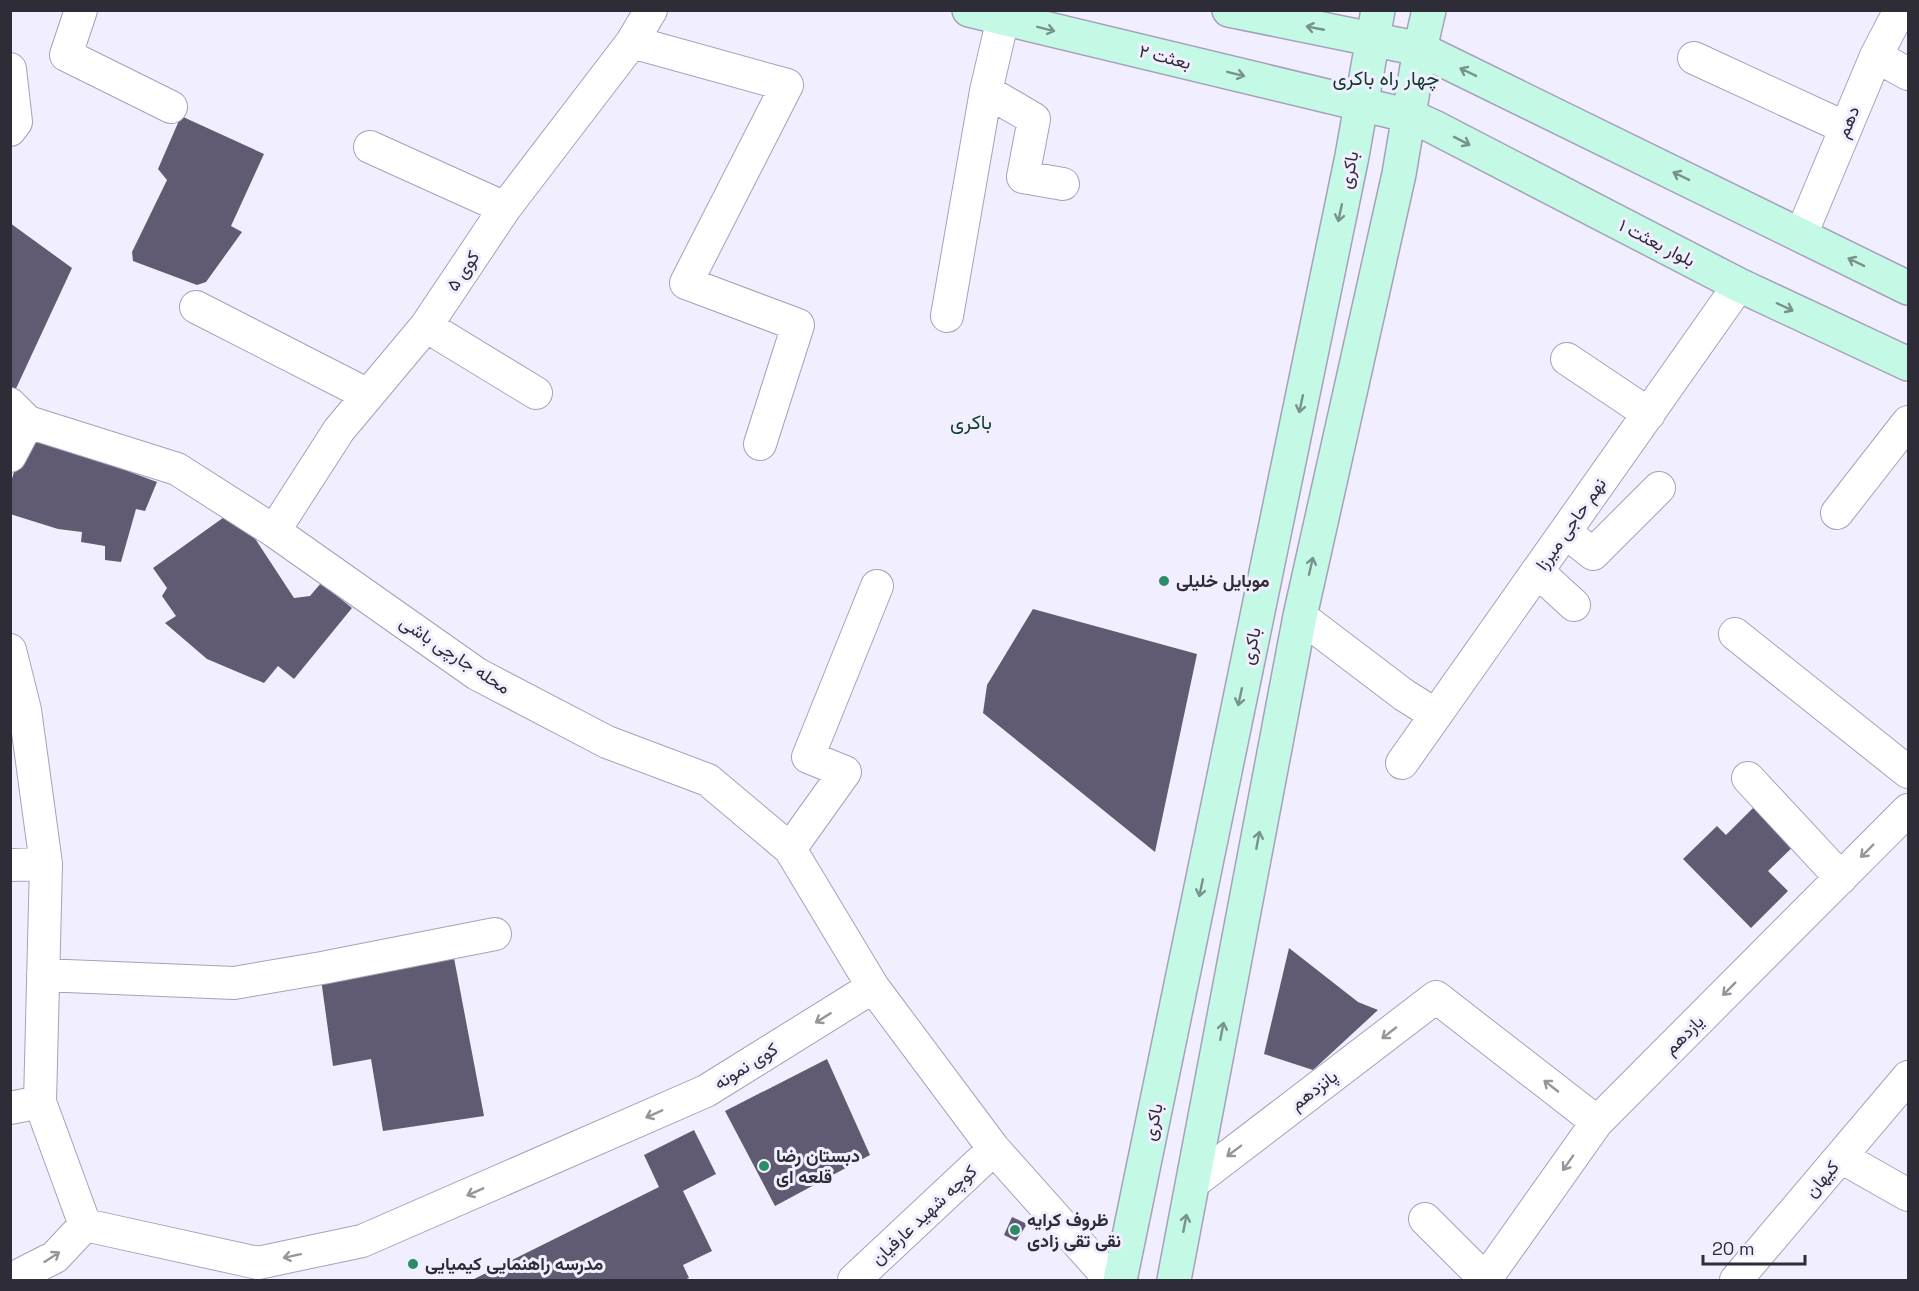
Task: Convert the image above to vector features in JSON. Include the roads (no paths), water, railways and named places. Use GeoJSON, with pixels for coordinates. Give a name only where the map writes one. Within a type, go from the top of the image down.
{"type":"FeatureCollection","features":[{"type":"Feature","properties":{"kind":"main road","name":"بعثت ۲"},"geometry":{"type":"LineString","coordinates":[[969,10],[1410,116]]}},
{"type":"Feature","properties":{"kind":"main road"},"geometry":{"type":"LineString","coordinates":[[1229,10],[1375,25],[1908,288]]}},
{"type":"Feature","properties":{"kind":"main road"},"geometry":{"type":"LineString","coordinates":[[1174,1281],[1300,616],[1396,185],[1420,49],[1430,10]]}},
{"type":"Feature","properties":{"kind":"main road","name":"باکری"},"geometry":{"type":"LineString","coordinates":[[1120,1281],[1361,105],[1375,25]]}},
{"type":"Feature","properties":{"kind":"main road","name":"بلوار بعثت ۱"},"geometry":{"type":"LineString","coordinates":[[1410,116],[1739,285],[1908,364]]}},
{"type":"Feature","properties":{"kind":"street"},"geometry":{"type":"LineString","coordinates":[[81,10],[66,55],[171,107]]}},
{"type":"Feature","properties":{"kind":"street","name":"کوی ۵"},"geometry":{"type":"LineString","coordinates":[[274,531],[339,430],[426,326],[505,208],[632,42],[651,10]]}},
{"type":"Feature","properties":{"kind":"street","name":"دهم"},"geometry":{"type":"LineString","coordinates":[[1801,235],[1876,56],[1900,10]]}},
{"type":"Feature","properties":{"kind":"street"},"geometry":{"type":"LineString","coordinates":[[947,316],[986,92],[1003,18]]}},
{"type":"Feature","properties":{"kind":"street"},"geometry":{"type":"LineString","coordinates":[[632,42],[787,85],[686,283],[798,325],[760,444]]}},
{"type":"Feature","properties":{"kind":"street"},"geometry":{"type":"LineString","coordinates":[[1876,56],[1908,74]]}},
{"type":"Feature","properties":{"kind":"street"},"geometry":{"type":"LineString","coordinates":[[1694,58],[1846,128]]}},
{"type":"Feature","properties":{"kind":"street"},"geometry":{"type":"LineString","coordinates":[[10,69],[16,122],[10,130]]}},
{"type":"Feature","properties":{"kind":"street"},"geometry":{"type":"LineString","coordinates":[[986,92],[1034,119],[1023,177],[1063,184]]}},
{"type":"Feature","properties":{"kind":"street"},"geometry":{"type":"LineString","coordinates":[[370,147],[505,208]]}},
{"type":"Feature","properties":{"kind":"street","name":"نهم حاجی میرزا"},"geometry":{"type":"LineString","coordinates":[[1402,762],[1739,285]]}},
{"type":"Feature","properties":{"kind":"street"},"geometry":{"type":"LineString","coordinates":[[196,307],[368,395]]}},
{"type":"Feature","properties":{"kind":"street"},"geometry":{"type":"LineString","coordinates":[[426,326],[536,393]]}},
{"type":"Feature","properties":{"kind":"street"},"geometry":{"type":"LineString","coordinates":[[1567,359],[1649,414]]}},
{"type":"Feature","properties":{"kind":"street"},"geometry":{"type":"LineString","coordinates":[[10,456],[19,413]]}},
{"type":"Feature","properties":{"kind":"street","name":"محله جارچی باشی"},"geometry":{"type":"LineString","coordinates":[[19,413],[177,470],[274,531],[477,674],[607,742],[708,780],[790,849],[873,987]]}},
{"type":"Feature","properties":{"kind":"street"},"geometry":{"type":"LineString","coordinates":[[1837,513],[1908,423]]}},
{"type":"Feature","properties":{"kind":"street"},"geometry":{"type":"LineString","coordinates":[[1565,532],[1593,554],[1659,488]]}},
{"type":"Feature","properties":{"kind":"street"},"geometry":{"type":"LineString","coordinates":[[1537,571],[1574,605]]}},
{"type":"Feature","properties":{"kind":"street"},"geometry":{"type":"LineString","coordinates":[[790,849],[845,772],[808,757],[878,586]]}},
{"type":"Feature","properties":{"kind":"street"},"geometry":{"type":"LineString","coordinates":[[1300,616],[1404,695],[1436,715]]}},
{"type":"Feature","properties":{"kind":"street"},"geometry":{"type":"LineString","coordinates":[[1735,634],[1908,772]]}},
{"type":"Feature","properties":{"kind":"street"},"geometry":{"type":"LineString","coordinates":[[10,650],[25,710],[46,864],[43,975],[25,1105],[85,1225],[259,1272]]}},
{"type":"Feature","properties":{"kind":"street"},"geometry":{"type":"LineString","coordinates":[[1748,778],[1841,878]]}},
{"type":"Feature","properties":{"kind":"street","name":"یازدهم"},"geometry":{"type":"LineString","coordinates":[[1486,1280],[1597,1122],[1908,810]]}},
{"type":"Feature","properties":{"kind":"street"},"geometry":{"type":"LineString","coordinates":[[10,865],[46,864]]}},
{"type":"Feature","properties":{"kind":"street"},"geometry":{"type":"LineString","coordinates":[[43,975],[234,983],[495,934]]}},
{"type":"Feature","properties":{"kind":"street"},"geometry":{"type":"LineString","coordinates":[[873,987],[994,1149],[1111,1281]]}},
{"type":"Feature","properties":{"kind":"street","name":"کوی نمونه"},"geometry":{"type":"LineString","coordinates":[[259,1272],[362,1241],[695,1096],[873,987]]}},
{"type":"Feature","properties":{"kind":"street","name":"پانزدهم"},"geometry":{"type":"LineString","coordinates":[[1193,1183],[1436,997],[1597,1122]]}},
{"type":"Feature","properties":{"kind":"street","name":"کیهان"},"geometry":{"type":"LineString","coordinates":[[1736,1281],[1908,1077]]}},
{"type":"Feature","properties":{"kind":"street","name":"کوچه شهید عارفیان"},"geometry":{"type":"LineString","coordinates":[[854,1281],[994,1149]]}},
{"type":"Feature","properties":{"kind":"street"},"geometry":{"type":"LineString","coordinates":[[1841,1156],[1908,1195]]}},
{"type":"Feature","properties":{"kind":"street"},"geometry":{"type":"LineString","coordinates":[[1425,1219],[1486,1280]]}},
{"type":"Feature","properties":{"kind":"street"},"geometry":{"type":"LineString","coordinates":[[10,1280],[56,1257],[85,1225]]}},
{"type":"Feature","properties":{"kind":"place","name":"موبایل خلیلی"},"geometry":{"type":"Point","coordinates":[1164,581]}},
{"type":"Feature","properties":{"kind":"place","name":"دبستان رضا قلعه ای"},"geometry":{"type":"Point","coordinates":[764,1166]}},
{"type":"Feature","properties":{"kind":"place","name":"ظروف کرایه نقی تقی زادی"},"geometry":{"type":"Point","coordinates":[1015,1230]}},
{"type":"Feature","properties":{"kind":"place","name":"مدرسه راهنمایی کیمیایی"},"geometry":{"type":"Point","coordinates":[413,1264]}},
{"type":"Feature","properties":{"kind":"district","name":"چهار راه باکری"},"geometry":{"type":"Point","coordinates":[1386,78]}},
{"type":"Feature","properties":{"kind":"district","name":"باکری"},"geometry":{"type":"Point","coordinates":[971,422]}}]}
